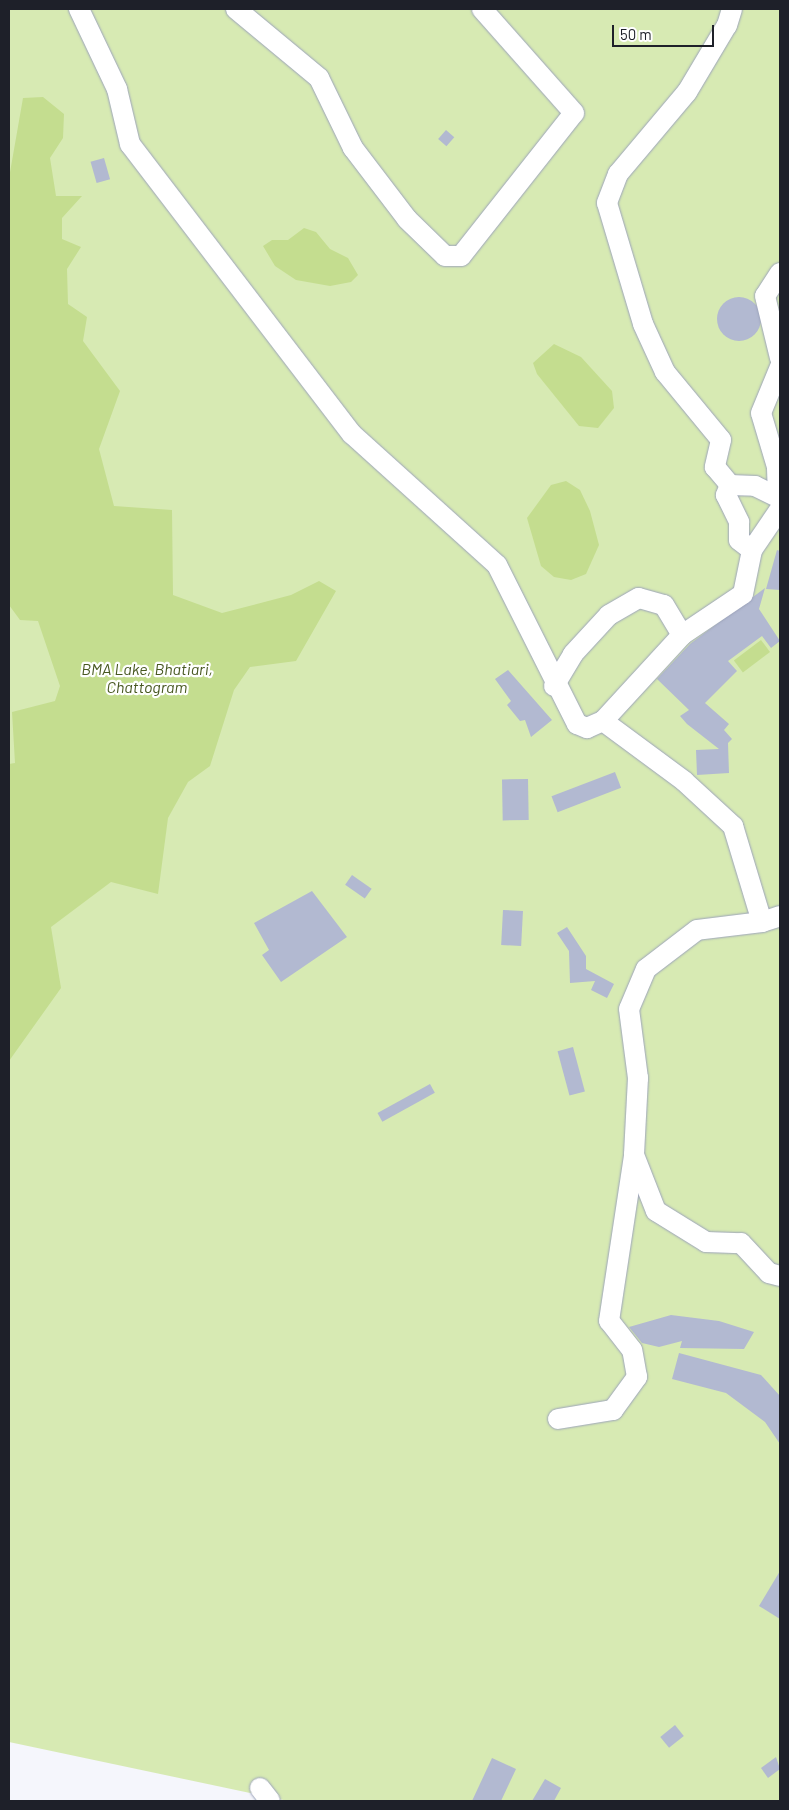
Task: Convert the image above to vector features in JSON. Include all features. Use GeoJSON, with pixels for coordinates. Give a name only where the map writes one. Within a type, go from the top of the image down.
{"type":"FeatureCollection","features":[{"type":"Feature","properties":{"kind":"street"},"geometry":{"type":"LineString","coordinates":[[80,9],[117,89],[130,144],[352,434],[497,565],[554,686],[577,724],[587,728],[603,721],[682,635],[743,594],[752,550],[779,505],[777,467],[761,413],[780,367]]}},
{"type":"Feature","properties":{"kind":"street"},"geometry":{"type":"LineString","coordinates":[[236,9],[319,78],[353,148],[407,219],[445,256],[461,256],[574,113],[482,9]]}},
{"type":"Feature","properties":{"kind":"street"},"geometry":{"type":"LineString","coordinates":[[730,486],[715,467],[721,440],[665,372],[643,324],[607,203],[618,174],[687,92],[727,25],[732,9]]}},
{"type":"Feature","properties":{"kind":"street"},"geometry":{"type":"LineString","coordinates":[[780,273],[765,296],[780,358]]}},
{"type":"Feature","properties":{"kind":"street"},"geometry":{"type":"LineString","coordinates":[[730,486],[754,486],[779,505]]}},
{"type":"Feature","properties":{"kind":"street"},"geometry":{"type":"LineString","coordinates":[[730,486],[726,495],[739,522],[739,540],[752,550]]}},
{"type":"Feature","properties":{"kind":"street"},"geometry":{"type":"LineString","coordinates":[[554,686],[573,654],[609,615],[639,598],[664,605],[682,635]]}},
{"type":"Feature","properties":{"kind":"street"},"geometry":{"type":"LineString","coordinates":[[558,1420],[613,1410],[637,1377],[632,1350],[609,1322],[634,1155],[638,1078],[629,1009],[646,969],[697,930],[771,919],[733,826],[684,781],[603,721]]}},
{"type":"Feature","properties":{"kind":"street"},"geometry":{"type":"LineString","coordinates":[[634,1155],[656,1211],[706,1242],[741,1243],[769,1273],[780,1276]]}},
{"type":"Feature","properties":{"kind":"shaded area"},"geometry":{"type":"Polygon","coordinates":[[[9,9],[780,9],[780,1801],[288,1801],[9,1742],[9,9]]]}},
{"type":"Feature","properties":{"kind":"water","name":"BMA Lake, Bhatiari, Chattogram"},"geometry":{"type":"Polygon","coordinates":[[[43,97],[64,114],[63,138],[50,158],[56,196],[82,196],[62,218],[62,239],[81,247],[67,269],[68,304],[87,317],[83,341],[120,391],[99,449],[114,506],[172,510],[173,595],[222,613],[291,595],[319,581],[336,591],[296,661],[250,667],[234,690],[210,766],[188,782],[168,818],[158,894],[111,882],[51,927],[61,988],[9,1061],[9,764],[15,763],[12,712],[55,701],[60,686],[38,621],[20,620],[9,605],[9,178],[23,98],[43,97]]]}},
{"type":"Feature","properties":{"kind":"water"},"geometry":{"type":"Polygon","coordinates":[[[304,228],[316,232],[330,249],[348,258],[358,275],[351,282],[330,286],[296,280],[275,266],[263,246],[272,240],[288,240],[304,228]]]}},
{"type":"Feature","properties":{"kind":"water"},"geometry":{"type":"Polygon","coordinates":[[[554,344],[581,357],[612,391],[614,408],[598,428],[579,426],[537,374],[533,363],[554,344]]]}},
{"type":"Feature","properties":{"kind":"water"},"geometry":{"type":"Polygon","coordinates":[[[566,481],[580,490],[590,511],[599,545],[586,574],[571,580],[554,577],[541,566],[527,518],[551,485],[566,481]]]}},
{"type":"Feature","properties":{"kind":"water"},"geometry":{"type":"Polygon","coordinates":[[[761,640],[770,652],[743,672],[734,660],[761,640]]]}},
{"type":"Feature","properties":{"kind":"building"},"geometry":{"type":"Polygon","coordinates":[[[446,130],[454,137],[446,146],[438,139],[446,130]]]}},
{"type":"Feature","properties":{"kind":"building"},"geometry":{"type":"Polygon","coordinates":[[[104,158],[110,179],[97,183],[91,162],[104,158]]]}},
{"type":"Feature","properties":{"kind":"building"},"geometry":{"type":"Polygon","coordinates":[[[743,297],[755,303],[760,310],[760,328],[755,335],[748,340],[735,341],[727,338],[720,331],[717,315],[720,307],[727,300],[743,297]]]}},
{"type":"Feature","properties":{"kind":"building"},"geometry":{"type":"Polygon","coordinates":[[[777,550],[780,551],[780,590],[766,589],[777,550]]]}},
{"type":"Feature","properties":{"kind":"building"},"geometry":{"type":"Polygon","coordinates":[[[765,588],[759,609],[780,641],[771,648],[762,636],[728,661],[737,671],[705,703],[729,724],[724,730],[732,739],[728,743],[729,773],[697,775],[696,750],[719,749],[687,724],[680,716],[689,710],[657,679],[690,644],[765,588]]]}},
{"type":"Feature","properties":{"kind":"building"},"geometry":{"type":"Polygon","coordinates":[[[508,670],[552,720],[531,737],[525,720],[520,721],[507,705],[511,701],[495,679],[508,670]]]}},
{"type":"Feature","properties":{"kind":"building"},"geometry":{"type":"Polygon","coordinates":[[[615,772],[621,788],[558,812],[552,796],[615,772]]]}},
{"type":"Feature","properties":{"kind":"building"},"geometry":{"type":"Polygon","coordinates":[[[502,779],[528,779],[529,820],[503,820],[502,779]]]}},
{"type":"Feature","properties":{"kind":"building"},"geometry":{"type":"Polygon","coordinates":[[[352,875],[372,889],[365,899],[345,885],[352,875]]]}},
{"type":"Feature","properties":{"kind":"building"},"geometry":{"type":"Polygon","coordinates":[[[312,891],[347,937],[281,982],[262,955],[269,950],[254,923],[312,891]]]}},
{"type":"Feature","properties":{"kind":"building"},"geometry":{"type":"Polygon","coordinates":[[[503,910],[523,911],[521,946],[501,945],[503,910]]]}},
{"type":"Feature","properties":{"kind":"building"},"geometry":{"type":"Polygon","coordinates":[[[567,927],[586,956],[586,969],[614,984],[607,998],[591,990],[595,981],[570,983],[569,951],[557,933],[567,927]]]}},
{"type":"Feature","properties":{"kind":"building"},"geometry":{"type":"Polygon","coordinates":[[[573,1047],[585,1091],[569,1096],[558,1051],[573,1047]]]}},
{"type":"Feature","properties":{"kind":"building"},"geometry":{"type":"Polygon","coordinates":[[[430,1084],[435,1093],[382,1122],[378,1113],[430,1084]]]}},
{"type":"Feature","properties":{"kind":"building"},"geometry":{"type":"Polygon","coordinates":[[[671,1315],[719,1321],[754,1332],[744,1349],[680,1348],[682,1341],[659,1347],[642,1343],[629,1327],[671,1315]]]}},
{"type":"Feature","properties":{"kind":"building"},"geometry":{"type":"Polygon","coordinates":[[[679,1353],[761,1375],[780,1396],[780,1444],[765,1422],[726,1393],[672,1379],[679,1353]]]}},
{"type":"Feature","properties":{"kind":"building"},"geometry":{"type":"Polygon","coordinates":[[[780,1571],[780,1619],[759,1606],[780,1571]]]}},
{"type":"Feature","properties":{"kind":"building"},"geometry":{"type":"Polygon","coordinates":[[[675,1725],[684,1736],[669,1748],[660,1737],[675,1725]]]}},
{"type":"Feature","properties":{"kind":"building"},"geometry":{"type":"Polygon","coordinates":[[[776,1757],[780,1769],[768,1778],[761,1768],[776,1757]]]}},
{"type":"Feature","properties":{"kind":"building"},"geometry":{"type":"Polygon","coordinates":[[[492,1758],[516,1769],[501,1801],[472,1801],[492,1758]]]}},
{"type":"Feature","properties":{"kind":"building"},"geometry":{"type":"Polygon","coordinates":[[[545,1779],[561,1788],[554,1801],[532,1801],[545,1779]]]}}]}
